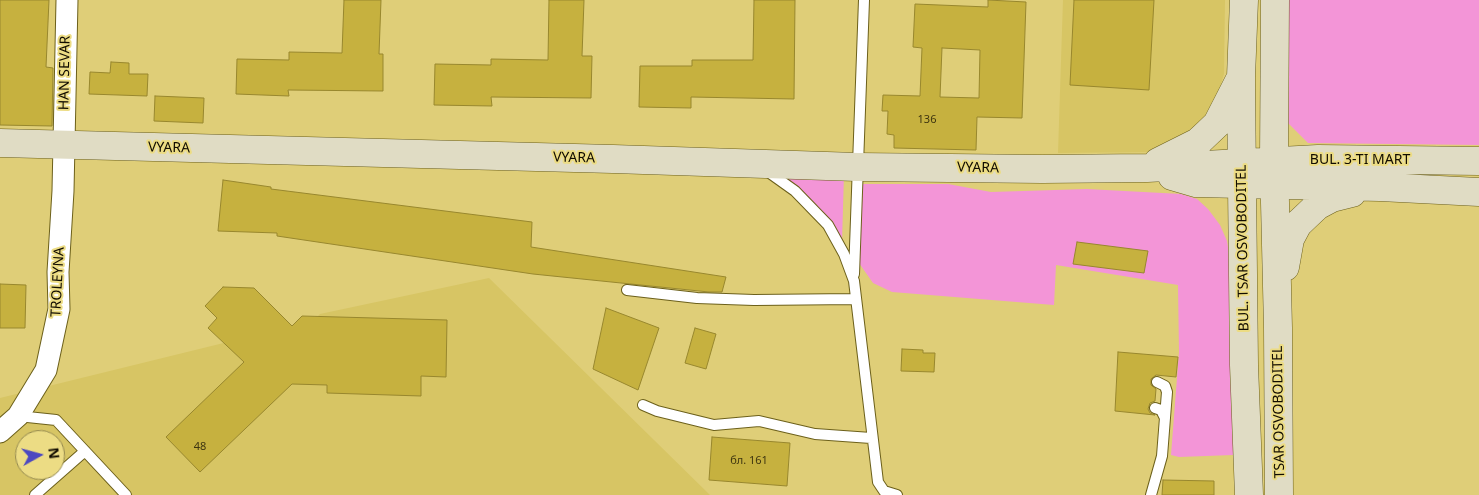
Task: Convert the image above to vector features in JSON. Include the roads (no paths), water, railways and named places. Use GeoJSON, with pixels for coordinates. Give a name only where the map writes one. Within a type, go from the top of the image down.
{"type":"FeatureCollection","features":[{"type":"Feature","properties":{"kind":"street","name":"HAN SEVAR"},"geometry":{"type":"LineString","coordinates":[[64,146],[67,0]]}},
{"type":"Feature","properties":{"kind":"street","name":"BUL. TSAR OSVOBODITEL"},"geometry":{"type":"LineString","coordinates":[[1244,0],[1241,77],[1244,365],[1249,495]]}},
{"type":"Feature","properties":{"kind":"street"},"geometry":{"type":"LineString","coordinates":[[1275,0],[1274,173],[1278,328]]}},
{"type":"Feature","properties":{"kind":"street"},"geometry":{"type":"LineString","coordinates":[[1147,168],[1198,142],[1217,124],[1241,77]]}},
{"type":"Feature","properties":{"kind":"street","name":"VYARA"},"geometry":{"type":"LineString","coordinates":[[0,143],[857,167],[1147,168],[1196,183],[1242,174],[1274,173]]}},
{"type":"Feature","properties":{"kind":"street","name":"TROLEYNA"},"geometry":{"type":"LineString","coordinates":[[0,432],[18,416],[46,370],[59,309],[58,272],[64,146]]}},
{"type":"Feature","properties":{"kind":"street","name":"BUL. 3-TI MART"},"geometry":{"type":"LineString","coordinates":[[1274,173],[1318,159],[1479,161]]}},
{"type":"Feature","properties":{"kind":"street","name":"BUL. 3-TI MART"},"geometry":{"type":"LineString","coordinates":[[1274,173],[1380,187],[1479,192]]}},
{"type":"Feature","properties":{"kind":"street"},"geometry":{"type":"LineString","coordinates":[[1278,328],[1286,258],[1290,239],[1298,224],[1317,206],[1332,198],[1380,187]]}},
{"type":"Feature","properties":{"kind":"street","name":"TSAR OSVOBODITEL"},"geometry":{"type":"LineString","coordinates":[[1278,328],[1279,495]]}},
{"type":"Feature","properties":{"kind":"lane"},"geometry":{"type":"LineString","coordinates":[[864,0],[857,167],[855,299],[878,482],[884,491],[898,495]]}},
{"type":"Feature","properties":{"kind":"lane"},"geometry":{"type":"LineString","coordinates":[[756,163],[795,191],[828,225],[844,254],[854,281]]}},
{"type":"Feature","properties":{"kind":"lane"},"geometry":{"type":"LineString","coordinates":[[627,290],[697,298],[754,300],[855,299]]}},
{"type":"Feature","properties":{"kind":"lane"},"geometry":{"type":"LineString","coordinates":[[1151,495],[1162,456],[1167,392],[1165,386],[1157,382]]}},
{"type":"Feature","properties":{"kind":"lane"},"geometry":{"type":"LineString","coordinates":[[643,404],[657,411],[714,425],[759,421],[815,434],[871,438]]}},
{"type":"Feature","properties":{"kind":"lane"},"geometry":{"type":"LineString","coordinates":[[1155,408],[1161,410],[1165,418]]}},
{"type":"Feature","properties":{"kind":"lane"},"geometry":{"type":"LineString","coordinates":[[18,416],[56,420],[126,495]]}},
{"type":"Feature","properties":{"kind":"lane"},"geometry":{"type":"LineString","coordinates":[[35,495],[85,451]]}},
{"type":"Feature","properties":{"kind":"lane"},"geometry":{"type":"LineString","coordinates":[[48,484],[49,495]]}}]}
